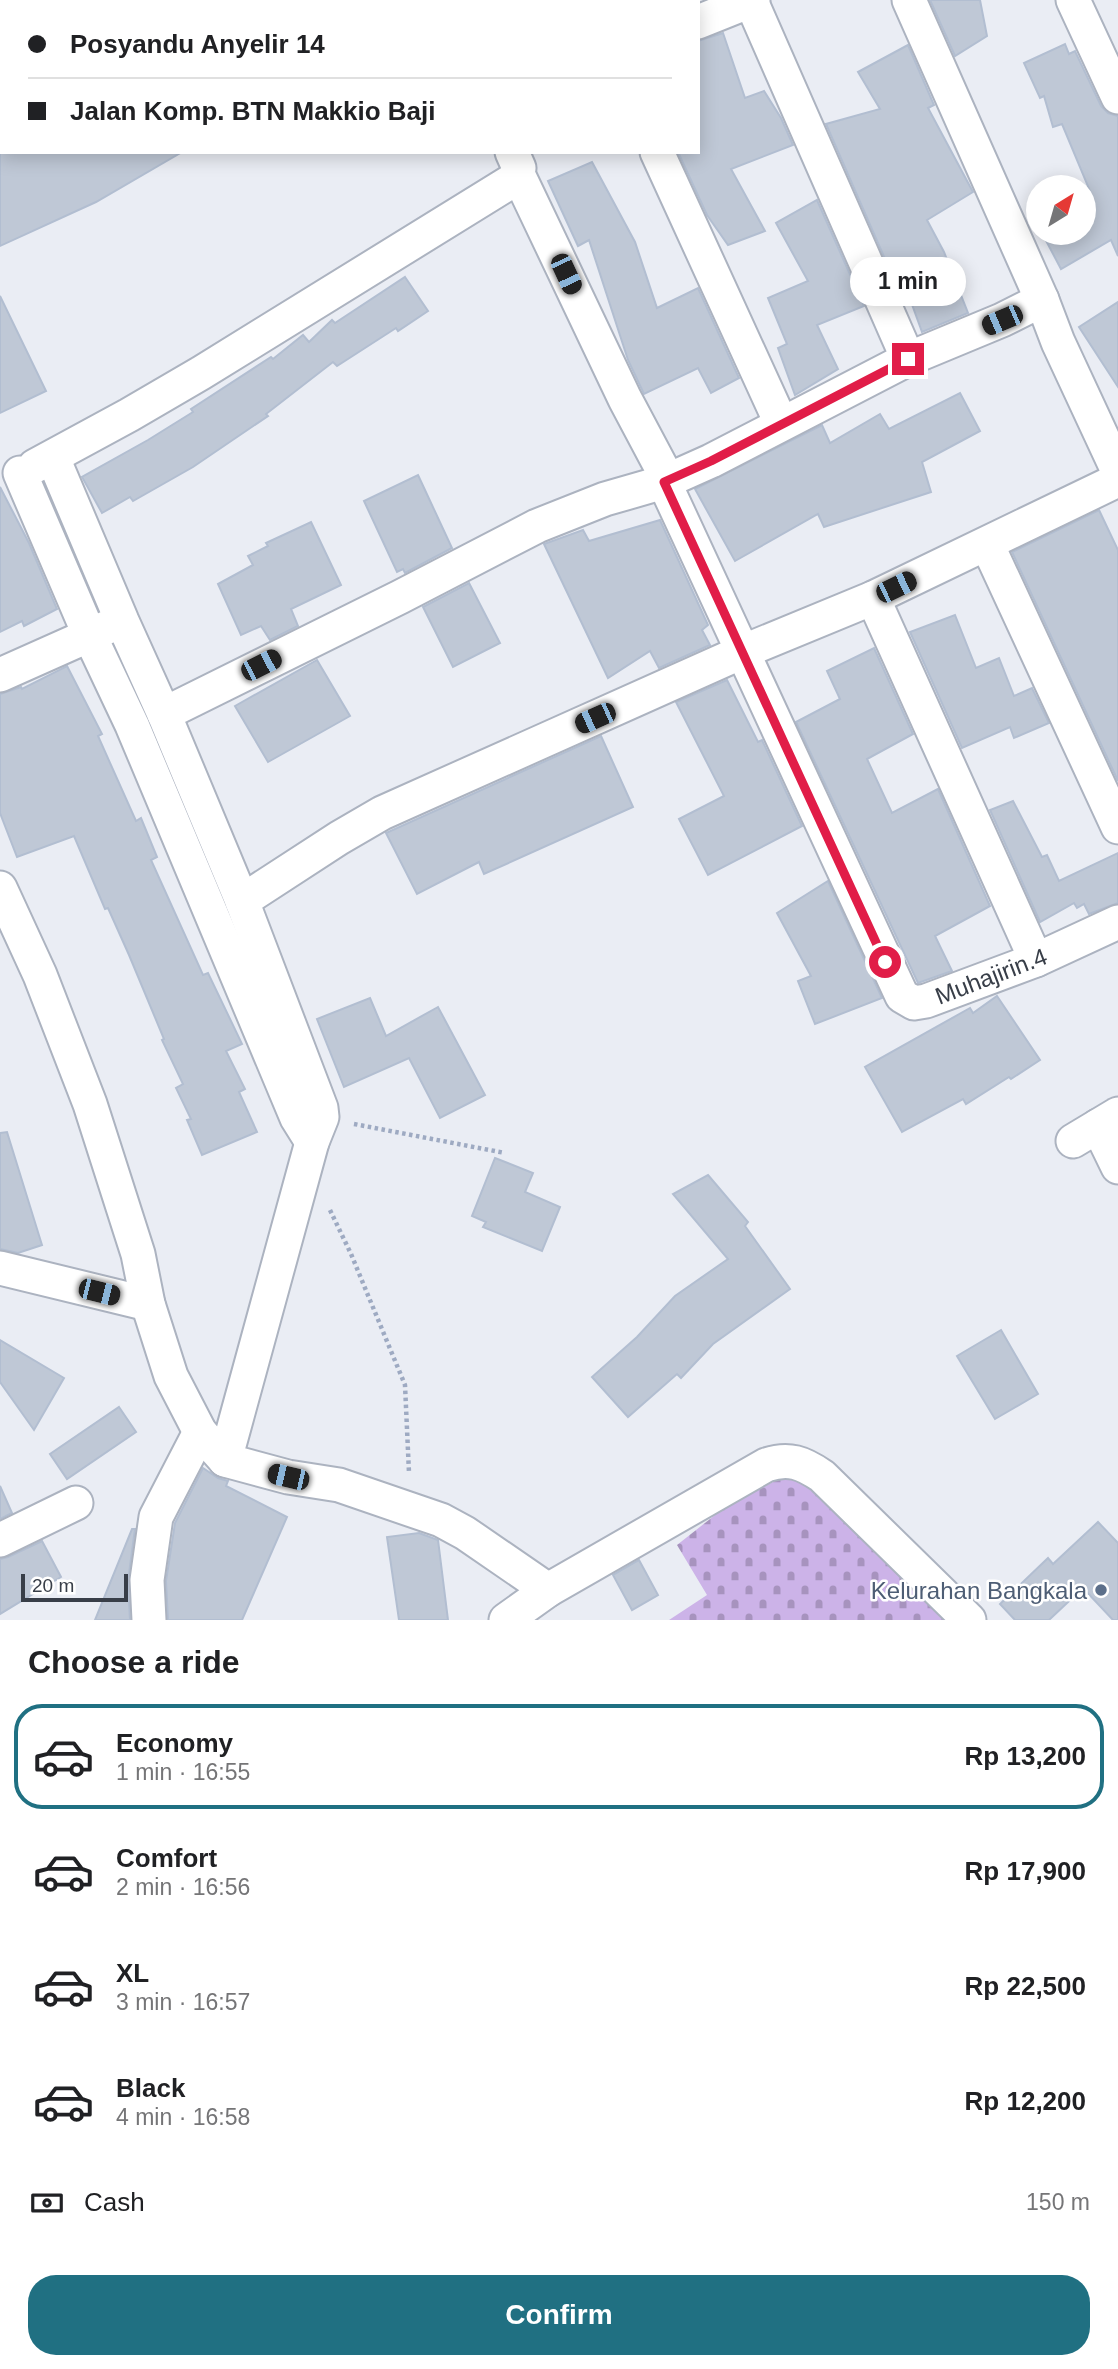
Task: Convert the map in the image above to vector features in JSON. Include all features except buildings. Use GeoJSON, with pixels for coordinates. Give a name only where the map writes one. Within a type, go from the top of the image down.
{"type":"FeatureCollection","features":[{"type":"Feature","properties":{"kind":"street"},"geometry":{"type":"LineString","coordinates":[[909,0],[1042,300],[1058,342],[1118,471]]}},
{"type":"Feature","properties":{"kind":"street"},"geometry":{"type":"LineString","coordinates":[[1073,0],[1118,97]]}},
{"type":"Feature","properties":{"kind":"street"},"geometry":{"type":"LineString","coordinates":[[700,21],[752,1],[908,359]]}},
{"type":"Feature","properties":{"kind":"street"},"geometry":{"type":"LineString","coordinates":[[658,154],[781,423]]}},
{"type":"Feature","properties":{"kind":"street"},"geometry":{"type":"LineString","coordinates":[[314,1141],[297,1118],[132,724],[10,478],[53,458],[201,373],[408,246],[515,179],[515,163]]}},
{"type":"Feature","properties":{"kind":"street"},"geometry":{"type":"LineString","coordinates":[[515,163],[666,481],[742,652]]}},
{"type":"Feature","properties":{"kind":"street"},"geometry":{"type":"LineString","coordinates":[[164,714],[537,526],[605,499],[666,481],[711,461],[908,359],[1002,320],[1042,300]]}},
{"type":"Feature","properties":{"kind":"street"},"geometry":{"type":"LineString","coordinates":[[53,458],[242,901],[321,1108],[225,1460]]}},
{"type":"Feature","properties":{"kind":"street"},"geometry":{"type":"LineString","coordinates":[[242,901],[382,813],[742,652],[873,598],[1118,480]]}},
{"type":"Feature","properties":{"kind":"street"},"geometry":{"type":"LineString","coordinates":[[987,544],[1118,827]]}},
{"type":"Feature","properties":{"kind":"street"},"geometry":{"type":"LineString","coordinates":[[873,598],[1036,960]]}},
{"type":"Feature","properties":{"kind":"street"},"geometry":{"type":"LineString","coordinates":[[0,675],[122,621]]}},
{"type":"Feature","properties":{"kind":"street","name":"Muhajirin.4"},"geometry":{"type":"LineString","coordinates":[[742,652],[902,996],[914,1003],[926,1001],[1036,960],[1118,922]]}},
{"type":"Feature","properties":{"kind":"street"},"geometry":{"type":"LineString","coordinates":[[0,888],[40,975],[90,1104],[138,1254],[148,1304],[171,1376],[200,1432],[225,1460],[288,1477],[339,1485],[441,1520],[465,1532],[548,1590]]}},
{"type":"Feature","properties":{"kind":"street"},"geometry":{"type":"LineString","coordinates":[[1096,1127],[1118,1167]]}},
{"type":"Feature","properties":{"kind":"street"},"geometry":{"type":"LineString","coordinates":[[0,1268],[148,1304]]}},
{"type":"Feature","properties":{"kind":"street"},"geometry":{"type":"LineString","coordinates":[[149,1620],[148,1566],[156,1517],[200,1432]]}},
{"type":"Feature","properties":{"kind":"street"},"geometry":{"type":"LineString","coordinates":[[506,1620],[548,1590],[766,1465],[780,1461],[795,1461],[822,1476],[969,1620]]}},
{"type":"Feature","properties":{"kind":"street"},"geometry":{"type":"LineString","coordinates":[[0,1540],[76,1503]]}},
{"type":"Feature","properties":{"kind":"path"},"geometry":{"type":"LineString","coordinates":[[411,1509],[405,1385],[351,1254],[314,1141],[505,1153]]}},
{"type":"Feature","properties":{"kind":"green space"},"geometry":{"type":"Polygon","coordinates":[[[790,1473],[856,1528],[949,1620],[669,1620],[707,1595],[677,1545],[724,1508],[790,1473]]]}},
{"type":"Feature","properties":{"kind":"place","name":"Kelurahan Bangkala"},"geometry":{"type":"Point","coordinates":[1101,1590]}},
{"type":"Feature","properties":{"kind":"route"},"geometry":{"type":"LineString","coordinates":[[885,962],[664,482],[711,461],[908,359]]}}]}
